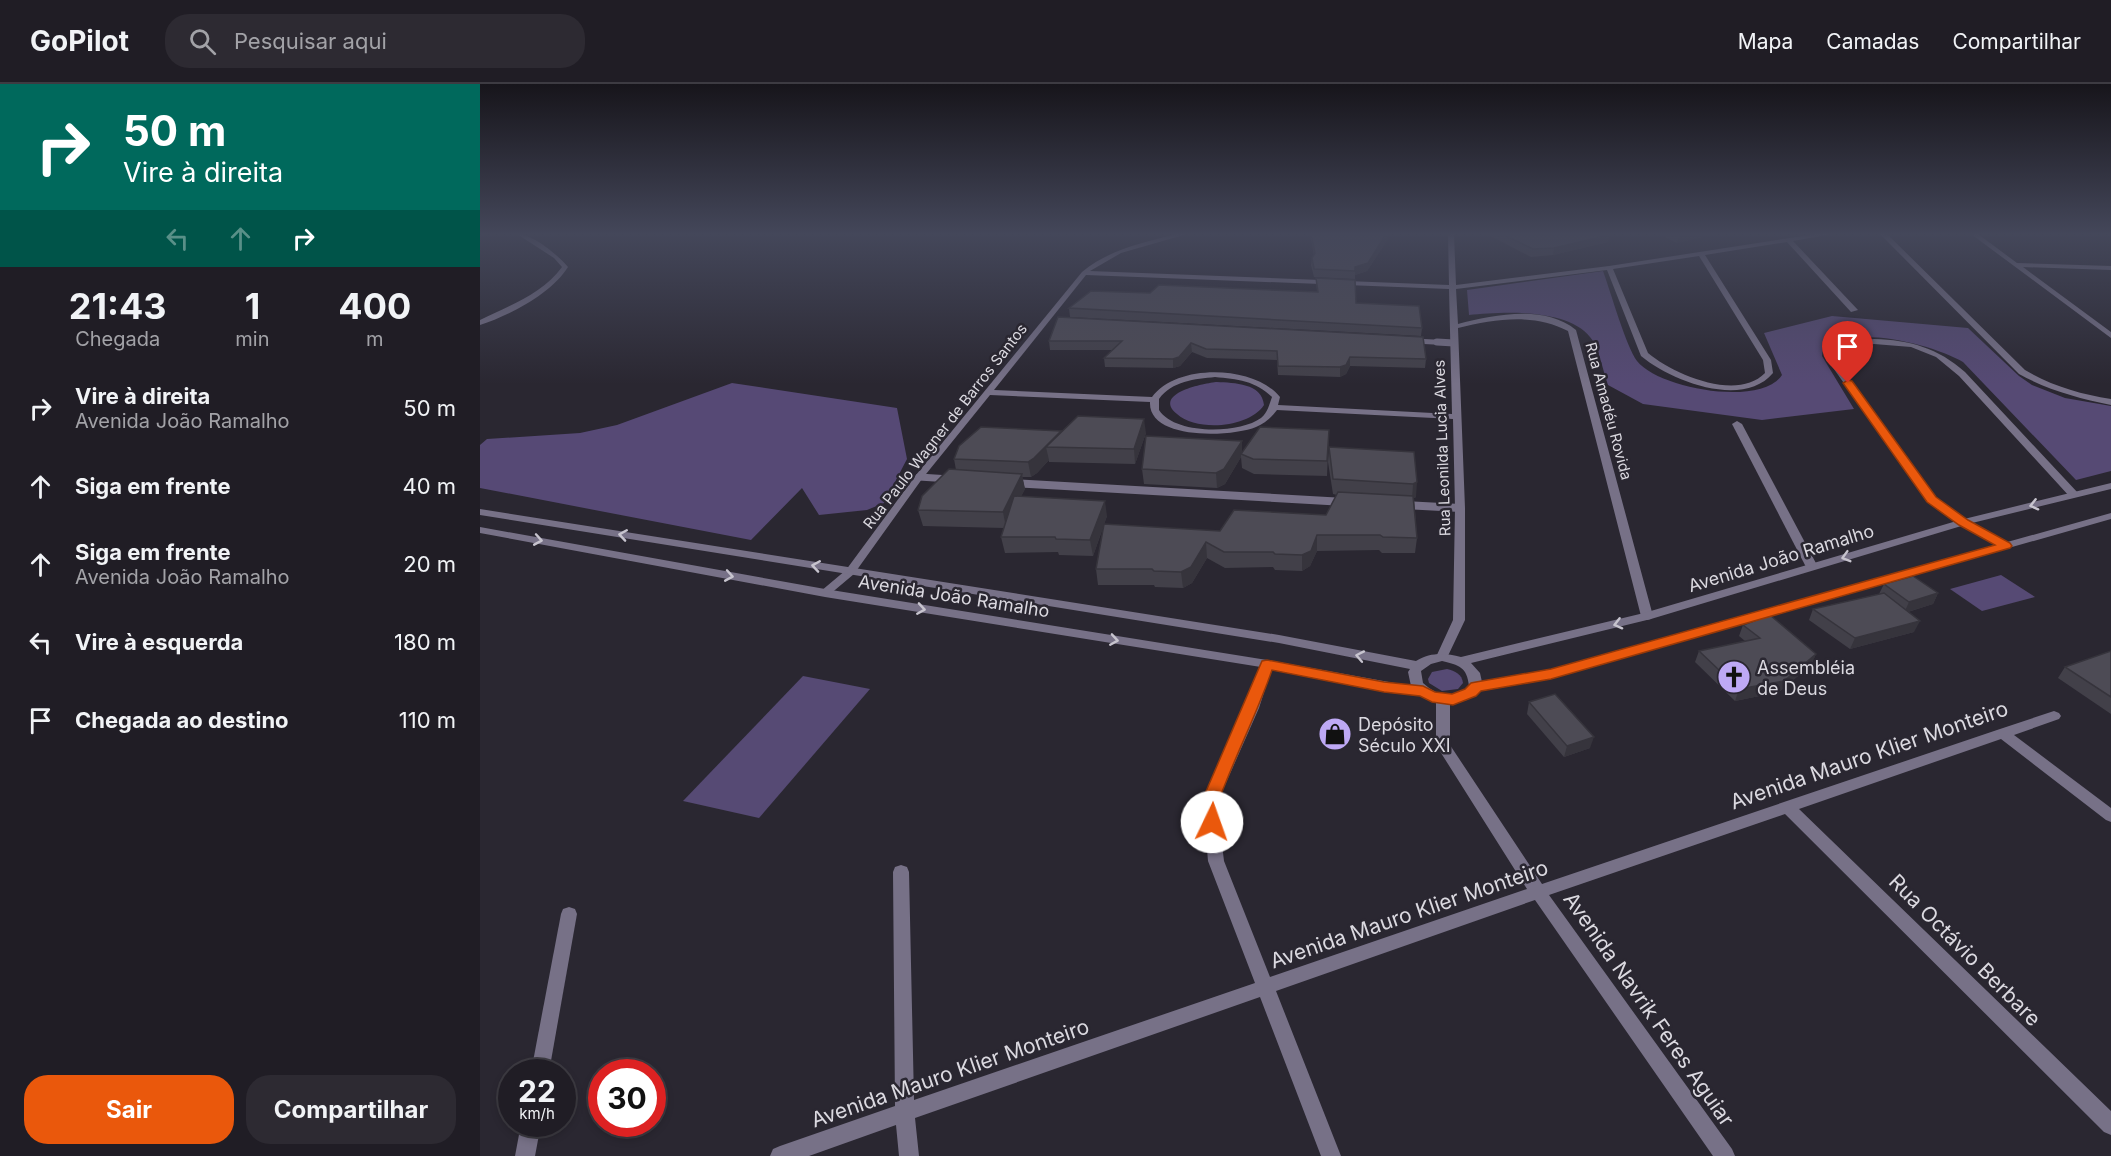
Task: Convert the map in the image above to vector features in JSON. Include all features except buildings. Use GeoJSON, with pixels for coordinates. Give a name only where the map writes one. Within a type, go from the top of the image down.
{"type":"FeatureCollection","features":[{"type":"Feature","properties":{"kind":"street"},"geometry":{"type":"LineString","coordinates":[[480,323],[551,284]]}},
{"type":"Feature","properties":{"kind":"street","name":"Rua Paulo Wagner de Barros Santos"},"geometry":{"type":"LineString","coordinates":[[825,593],[850,572],[919,477],[1075,284]]}},
{"type":"Feature","properties":{"kind":"street"},"geometry":{"type":"LineString","coordinates":[[1375,284],[1453,287],[1478,284]]}},
{"type":"Feature","properties":{"kind":"street"},"geometry":{"type":"LineString","coordinates":[[1616,284],[1644,354],[1654,365],[1690,380],[1705,383],[1742,386],[1759,382],[1769,374],[1767,360],[1720,284]]}},
{"type":"Feature","properties":{"kind":"street"},"geometry":{"type":"LineString","coordinates":[[1829,284],[1854,310]]}},
{"type":"Feature","properties":{"kind":"street"},"geometry":{"type":"LineString","coordinates":[[1933,284],[2022,372],[2045,386],[2067,394],[2111,402]]}},
{"type":"Feature","properties":{"kind":"street"},"geometry":{"type":"LineString","coordinates":[[2042,284],[2111,336]]}},
{"type":"Feature","properties":{"kind":"street","name":"Rua Leonilda Lucia Alves"},"geometry":{"type":"LineString","coordinates":[[1442,657],[1459,620],[1460,508],[1453,287]]}},
{"type":"Feature","properties":{"kind":"street","name":"Rua Amadéu Rovida"},"geometry":{"type":"LineString","coordinates":[[1454,327],[1493,318],[1515,317],[1558,321],[1572,330],[1647,616]]}},
{"type":"Feature","properties":{"kind":"street"},"geometry":{"type":"LineString","coordinates":[[2006,546],[1932,500],[1834,363],[1831,356],[1837,348],[1853,343],[1891,342],[1922,348],[1942,357],[1962,374],[2074,495]]}},
{"type":"Feature","properties":{"kind":"street"},"geometry":{"type":"LineString","coordinates":[[1205,376],[1236,376],[1255,380],[1269,387],[1276,397],[1276,407],[1269,416],[1255,424],[1236,430],[1203,431],[1174,426],[1160,418],[1153,409],[1153,400],[1161,390],[1175,382],[1205,376]]}},
{"type":"Feature","properties":{"kind":"street"},"geometry":{"type":"LineString","coordinates":[[987,392],[1153,400]]}},
{"type":"Feature","properties":{"kind":"street"},"geometry":{"type":"LineString","coordinates":[[1276,407],[1457,417]]}},
{"type":"Feature","properties":{"kind":"street"},"geometry":{"type":"LineString","coordinates":[[1737,424],[1812,567]]}},
{"type":"Feature","properties":{"kind":"street","name":"Avenida João Ramalho"},"geometry":{"type":"LineString","coordinates":[[1461,661],[1647,616],[1964,522],[2111,486]]}},
{"type":"Feature","properties":{"kind":"street","name":"Avenida João Ramalho"},"geometry":{"type":"LineString","coordinates":[[480,512],[1279,639],[1418,666]]}},
{"type":"Feature","properties":{"kind":"street"},"geometry":{"type":"LineString","coordinates":[[1476,687],[1474,673],[1461,661],[1442,657],[1428,660],[1418,666],[1414,679],[1423,692],[1443,699],[1463,697],[1476,687],[1551,674],[2111,516]]}},
{"type":"Feature","properties":{"kind":"street","name":"Avenida João Ramalho"},"geometry":{"type":"LineString","coordinates":[[480,530],[825,593],[1267,664],[1384,687],[1423,692]]}},
{"type":"Feature","properties":{"kind":"street"},"geometry":{"type":"LineString","coordinates":[[1267,664],[1251,708],[1210,803],[1216,861],[1331,1156]]}},
{"type":"Feature","properties":{"kind":"street","name":"Avenida Navrik Feres Aguiar"},"geometry":{"type":"LineString","coordinates":[[1443,699],[1443,745],[1538,892],[1725,1156]]}},
{"type":"Feature","properties":{"kind":"street","name":"Avenida Mauro Klier Monteiro"},"geometry":{"type":"LineString","coordinates":[[780,1156],[1538,892],[2054,716]]}},
{"type":"Feature","properties":{"kind":"street"},"geometry":{"type":"LineString","coordinates":[[2002,733],[2111,816]]}},
{"type":"Feature","properties":{"kind":"street","name":"Rua Octávio Berbare"},"geometry":{"type":"LineString","coordinates":[[1788,807],[2111,1125]]}},
{"type":"Feature","properties":{"kind":"street"},"geometry":{"type":"LineString","coordinates":[[901,872],[905,1112],[909,1156]]}},
{"type":"Feature","properties":{"kind":"street"},"geometry":{"type":"LineString","coordinates":[[542,1059],[569,914]]}},
{"type":"Feature","properties":{"kind":"street"},"geometry":{"type":"LineString","coordinates":[[525,1156],[529,1137]]}},
{"type":"Feature","properties":{"kind":"lane"},"geometry":{"type":"LineString","coordinates":[[1044,320],[1056,321]]}},
{"type":"Feature","properties":{"kind":"lane"},"geometry":{"type":"LineString","coordinates":[[1407,341],[1454,343]]}},
{"type":"Feature","properties":{"kind":"lane"},"geometry":{"type":"LineString","coordinates":[[919,477],[954,479]]}},
{"type":"Feature","properties":{"kind":"lane"},"geometry":{"type":"LineString","coordinates":[[1001,482],[1354,502]]}},
{"type":"Feature","properties":{"kind":"lane"},"geometry":{"type":"LineString","coordinates":[[1389,504],[1460,508]]}},
{"type":"Feature","properties":{"kind":"shaded area"},"geometry":{"type":"Polygon","coordinates":[[[1510,284],[1607,284],[1637,361],[1666,380],[1687,386],[1733,392],[1754,390],[1771,385],[1782,375],[1764,333],[1832,316],[1968,328],[2019,376],[2032,385],[2065,398],[2111,406],[2111,471],[2076,480],[1963,362],[1933,349],[1893,339],[1872,337],[1836,341],[1823,349],[1822,356],[1854,409],[1762,420],[1643,404],[1608,385],[1593,341],[1583,330],[1569,322],[1536,314],[1469,315],[1467,290],[1510,284]]]}},
{"type":"Feature","properties":{"kind":"shaded area"},"geometry":{"type":"Polygon","coordinates":[[[1217,382],[1253,388],[1262,398],[1264,405],[1247,419],[1222,425],[1186,420],[1171,407],[1171,400],[1183,390],[1217,382]]]}},
{"type":"Feature","properties":{"kind":"shaded area"},"geometry":{"type":"Polygon","coordinates":[[[732,383],[897,408],[907,459],[884,503],[867,510],[819,515],[802,488],[751,540],[480,488],[480,445],[487,439],[580,433],[617,425],[732,383]]]}},
{"type":"Feature","properties":{"kind":"shaded area"},"geometry":{"type":"Polygon","coordinates":[[[2001,575],[2035,597],[1982,611],[1950,589],[2001,575]]]}},
{"type":"Feature","properties":{"kind":"shaded area"},"geometry":{"type":"Polygon","coordinates":[[[1447,669],[1460,675],[1463,683],[1458,689],[1442,691],[1429,683],[1428,679],[1432,672],[1447,669]]]}},
{"type":"Feature","properties":{"kind":"shaded area"},"geometry":{"type":"Polygon","coordinates":[[[803,676],[870,689],[759,818],[683,801],[803,676]]]}},
{"type":"Feature","properties":{"kind":"place","name":"Assembléia de Deus"},"geometry":{"type":"Point","coordinates":[1734,677]}},
{"type":"Feature","properties":{"kind":"place","name":"Depósito Século XXI"},"geometry":{"type":"Point","coordinates":[1335,734]}},
{"type":"Feature","properties":{"kind":"route"},"geometry":{"type":"LineString","coordinates":[[1212,822],[1210,803],[1251,708],[1267,664],[1384,687],[1423,692],[1443,699],[1453,699],[1471,693],[1476,687],[1551,674],[2006,546],[1932,500],[1848,383]]}}]}
